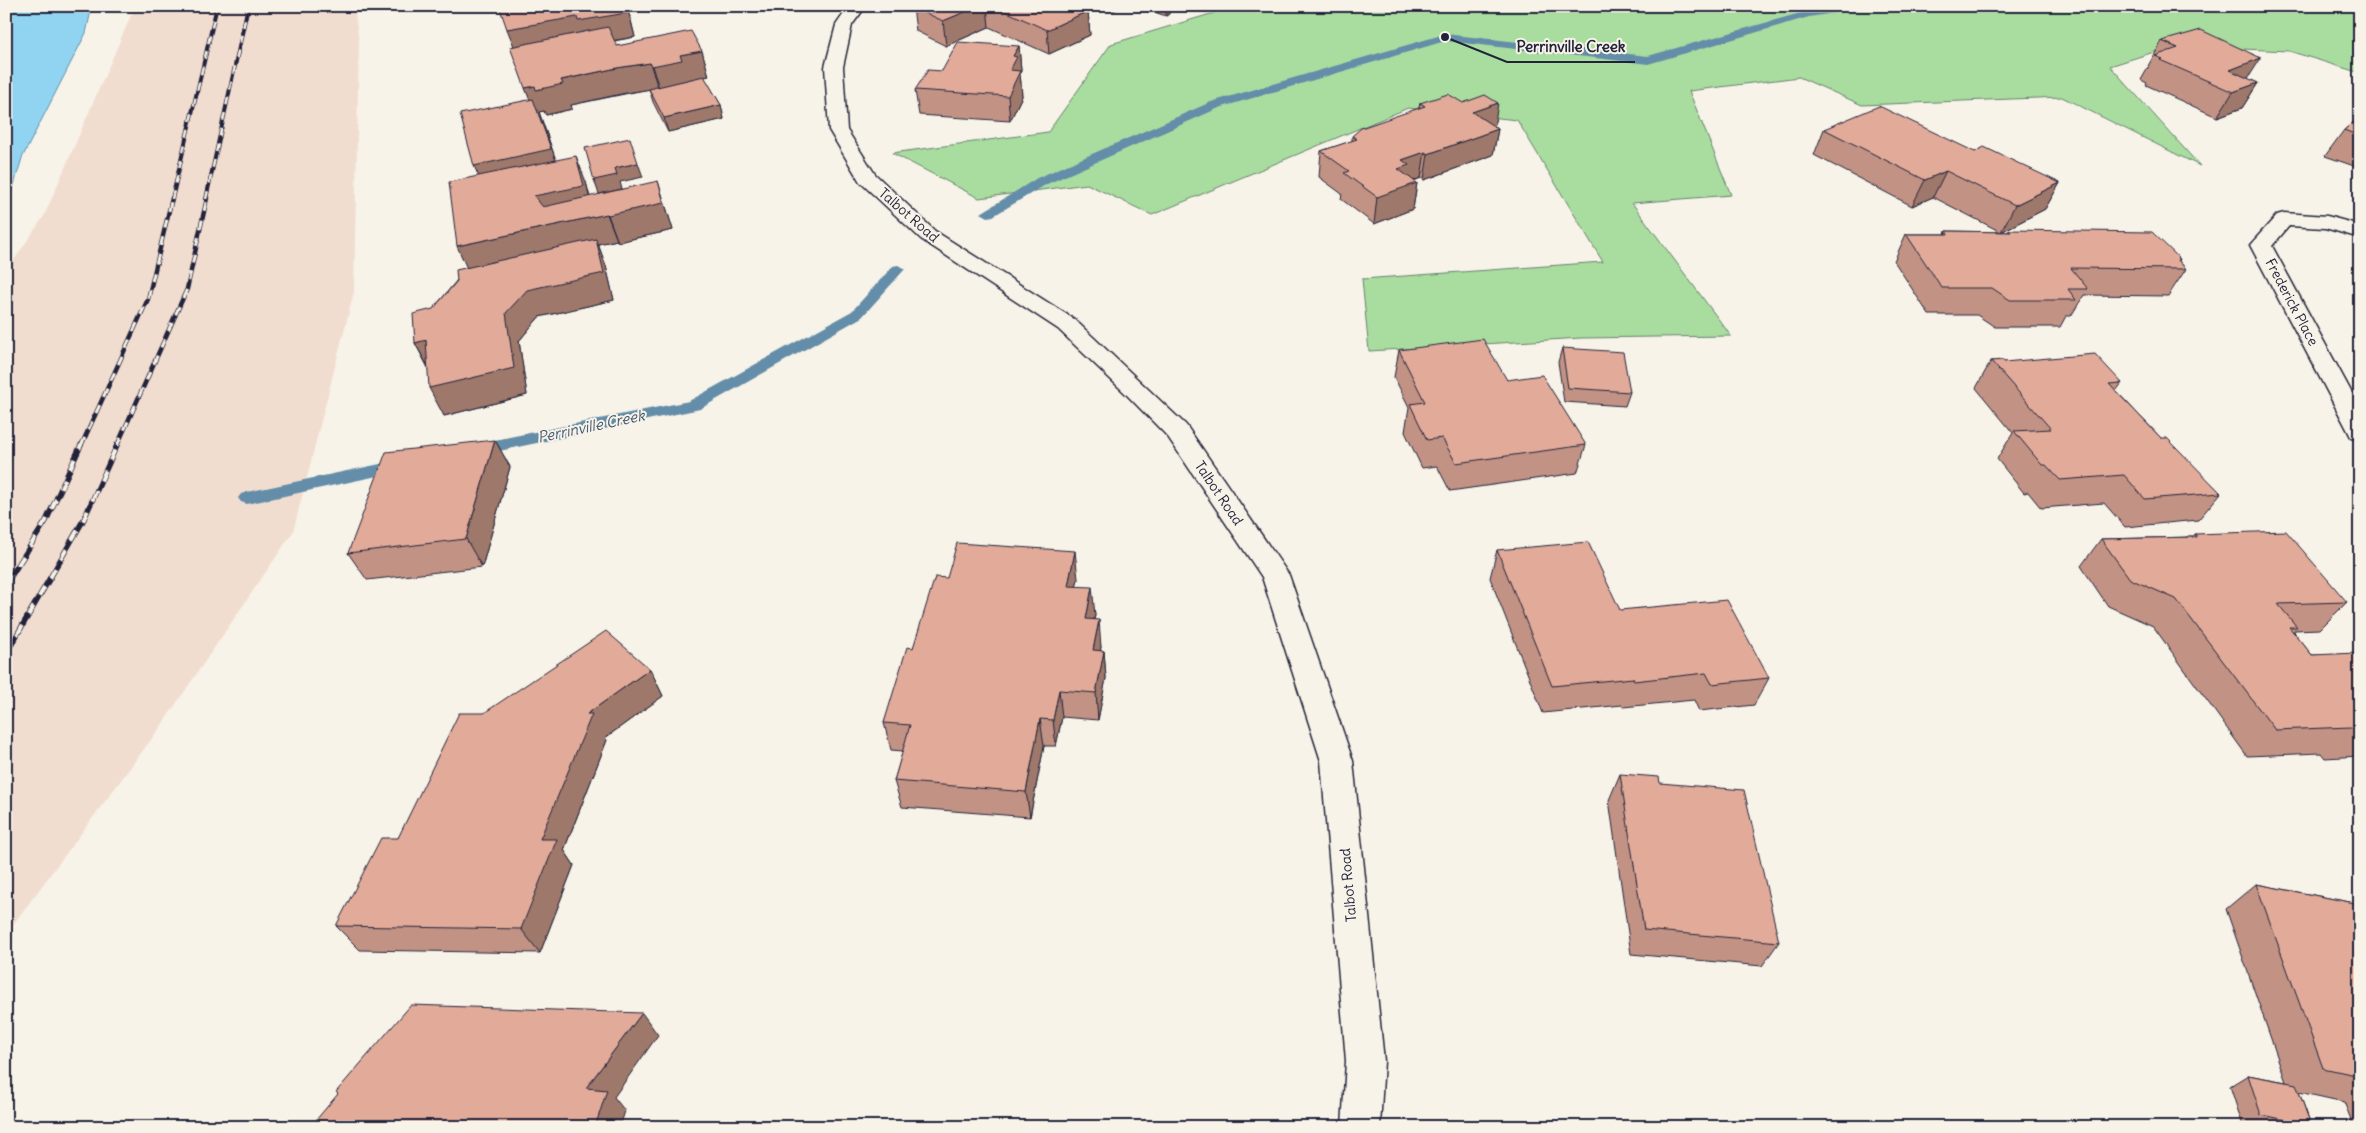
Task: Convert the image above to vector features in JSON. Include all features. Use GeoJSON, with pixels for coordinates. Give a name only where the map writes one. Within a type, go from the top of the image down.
{"type":"FeatureCollection","features":[{"type":"Feature","properties":{"kind":"street","name":"Talbot Road"},"geometry":{"type":"LineString","coordinates":[[858,6],[844,25],[834,67],[838,130],[867,178],[928,235],[1066,324],[1140,394],[1177,431],[1275,576],[1337,761],[1365,1061],[1361,1127]]}},
{"type":"Feature","properties":{"kind":"street","name":"Frederick Place"},"geometry":{"type":"LineString","coordinates":[[2360,232],[2327,222],[2284,220],[2261,244],[2360,431]]}},
{"type":"Feature","properties":{"kind":"shaded area"},"geometry":{"type":"Polygon","coordinates":[[[135,6],[354,6],[359,42],[354,292],[293,532],[159,729],[6,934],[6,272],[44,216],[135,6]]]}},
{"type":"Feature","properties":{"kind":"green space"},"geometry":{"type":"Polygon","coordinates":[[[1237,6],[2360,6],[2360,73],[2289,51],[2173,46],[2110,66],[2200,166],[2062,97],[1862,105],[1799,77],[1689,91],[1731,195],[1632,203],[1731,336],[1581,338],[1369,351],[1362,279],[1603,262],[1517,120],[1408,108],[1152,215],[1087,184],[979,198],[892,153],[1048,132],[1111,44],[1237,6]]]}},
{"type":"Feature","properties":{"kind":"water"},"geometry":{"type":"Polygon","coordinates":[[[6,6],[92,6],[86,33],[22,158],[6,212],[6,6]]]}},
{"type":"Feature","properties":{"kind":"building"},"geometry":{"type":"Polygon","coordinates":[[[499,6],[625,6],[627,13],[578,21],[577,17],[507,29],[499,6]]]}},
{"type":"Feature","properties":{"kind":"building"},"geometry":{"type":"Polygon","coordinates":[[[979,6],[943,21],[913,7],[979,6]]]}},
{"type":"Feature","properties":{"kind":"building"},"geometry":{"type":"Polygon","coordinates":[[[994,6],[1076,6],[1088,11],[1047,30],[994,6]]]}},
{"type":"Feature","properties":{"kind":"building"},"geometry":{"type":"Polygon","coordinates":[[[608,27],[617,46],[691,31],[702,51],[680,55],[682,60],[652,66],[650,63],[617,68],[561,80],[563,84],[536,90],[535,86],[525,88],[510,47],[608,27]]]}},
{"type":"Feature","properties":{"kind":"building"},"geometry":{"type":"Polygon","coordinates":[[[2201,30],[2261,58],[2230,70],[2258,83],[2233,92],[2160,60],[2163,59],[2155,56],[2178,48],[2162,41],[2201,30]]]}},
{"type":"Feature","properties":{"kind":"building"},"geometry":{"type":"Polygon","coordinates":[[[958,42],[1019,46],[1013,56],[1017,57],[1010,70],[1020,71],[1008,96],[915,90],[928,70],[942,71],[958,42]]]}},
{"type":"Feature","properties":{"kind":"building"},"geometry":{"type":"Polygon","coordinates":[[[704,76],[721,105],[664,118],[649,89],[704,76]]]}},
{"type":"Feature","properties":{"kind":"building"},"geometry":{"type":"Polygon","coordinates":[[[1448,94],[1463,103],[1485,95],[1498,103],[1472,112],[1498,129],[1428,154],[1425,152],[1402,160],[1409,165],[1398,169],[1417,183],[1377,197],[1344,173],[1349,171],[1321,151],[1357,139],[1352,136],[1361,128],[1425,106],[1420,103],[1448,94]]]}},
{"type":"Feature","properties":{"kind":"building"},"geometry":{"type":"Polygon","coordinates":[[[533,99],[551,149],[474,166],[460,114],[533,99]]]}},
{"type":"Feature","properties":{"kind":"building"},"geometry":{"type":"Polygon","coordinates":[[[1879,106],[1975,152],[1984,147],[2060,183],[2015,205],[1946,171],[1925,180],[1824,129],[1879,106]]]}},
{"type":"Feature","properties":{"kind":"building"},"geometry":{"type":"Polygon","coordinates":[[[2360,117],[2360,136],[2344,130],[2360,117]]]}},
{"type":"Feature","properties":{"kind":"building"},"geometry":{"type":"Polygon","coordinates":[[[630,138],[638,163],[615,168],[617,175],[594,180],[585,148],[630,138]]]}},
{"type":"Feature","properties":{"kind":"building"},"geometry":{"type":"Polygon","coordinates":[[[576,156],[584,186],[534,196],[543,207],[658,181],[664,203],[457,246],[449,182],[576,156]]]}},
{"type":"Feature","properties":{"kind":"building"},"geometry":{"type":"Polygon","coordinates":[[[2009,230],[2152,232],[2180,259],[2177,259],[2186,269],[2071,268],[2088,289],[2068,289],[2076,300],[2010,300],[1992,288],[1942,288],[1906,234],[1948,234],[1946,231],[2011,232],[2009,230]]]}},
{"type":"Feature","properties":{"kind":"building"},"geometry":{"type":"Polygon","coordinates":[[[596,239],[604,273],[527,290],[506,313],[514,368],[429,388],[426,340],[415,343],[413,314],[433,309],[457,281],[456,270],[596,239]]]}},
{"type":"Feature","properties":{"kind":"building"},"geometry":{"type":"Polygon","coordinates":[[[1483,339],[1507,380],[1542,375],[1586,445],[1456,463],[1442,438],[1427,440],[1410,404],[1425,402],[1399,350],[1483,339]]]}},
{"type":"Feature","properties":{"kind":"building"},"geometry":{"type":"Polygon","coordinates":[[[1562,348],[1623,352],[1630,392],[1568,388],[1562,348]]]}},
{"type":"Feature","properties":{"kind":"building"},"geometry":{"type":"Polygon","coordinates":[[[2095,354],[2122,383],[2109,384],[2161,438],[2167,438],[2221,493],[2145,499],[2124,475],[2060,480],[2046,465],[2042,465],[2014,431],[2051,429],[1991,361],[2003,360],[2004,362],[2095,354]]]}},
{"type":"Feature","properties":{"kind":"building"},"geometry":{"type":"Polygon","coordinates":[[[495,440],[466,539],[348,553],[386,452],[495,440]]]}},
{"type":"Feature","properties":{"kind":"building"},"geometry":{"type":"Polygon","coordinates":[[[2286,531],[2347,602],[2278,604],[2297,627],[2289,627],[2312,655],[2357,653],[2360,656],[2360,731],[2355,731],[2351,727],[2275,730],[2176,599],[2130,579],[2101,539],[2197,537],[2195,534],[2286,531]]]}},
{"type":"Feature","properties":{"kind":"building"},"geometry":{"type":"Polygon","coordinates":[[[1588,542],[1620,610],[1727,600],[1769,678],[1712,684],[1706,673],[1634,681],[1633,678],[1552,686],[1497,550],[1588,542]]]}},
{"type":"Feature","properties":{"kind":"building"},"geometry":{"type":"Polygon","coordinates":[[[957,543],[1075,551],[1068,586],[1092,587],[1086,619],[1099,620],[1093,650],[1104,651],[1096,693],[1059,690],[1053,720],[1040,719],[1026,792],[894,781],[910,725],[884,723],[907,647],[913,648],[935,577],[947,578],[957,543]]]}},
{"type":"Feature","properties":{"kind":"building"},"geometry":{"type":"Polygon","coordinates":[[[606,631],[650,669],[587,714],[592,714],[540,839],[557,839],[521,929],[336,926],[381,838],[398,838],[459,713],[484,713],[606,631]]]}},
{"type":"Feature","properties":{"kind":"building"},"geometry":{"type":"Polygon","coordinates":[[[1620,774],[1659,777],[1660,783],[1744,790],[1779,942],[1644,930],[1620,774]]]}},
{"type":"Feature","properties":{"kind":"building"},"geometry":{"type":"Polygon","coordinates":[[[2256,884],[2360,904],[2360,1076],[2323,1068],[2256,884]]]}},
{"type":"Feature","properties":{"kind":"building"},"geometry":{"type":"Polygon","coordinates":[[[411,1005],[642,1013],[586,1088],[607,1090],[595,1127],[310,1127],[338,1094],[336,1092],[411,1005]]]}},
{"type":"Feature","properties":{"kind":"building"},"geometry":{"type":"Polygon","coordinates":[[[2248,1075],[2296,1084],[2311,1125],[2261,1115],[2248,1075]]]}},
{"type":"Feature","properties":{"kind":"waterway","name":"Perrinville Creek"},"geometry":{"type":"LineString","coordinates":[[988,213],[1042,181],[1215,105],[1445,37],[1648,60],[1808,14],[1860,6]]}},
{"type":"Feature","properties":{"kind":"waterway","name":"Perrinville Creek"},"geometry":{"type":"LineString","coordinates":[[475,450],[694,405],[857,314],[898,269]]}},
{"type":"Feature","properties":{"kind":"waterway","name":"Perrinville Creek"},"geometry":{"type":"LineString","coordinates":[[247,498],[404,465]]}},
{"type":"Feature","properties":{"kind":"railway"},"geometry":{"type":"LineString","coordinates":[[172,199],[217,6]]}},
{"type":"Feature","properties":{"kind":"railway"},"geometry":{"type":"LineString","coordinates":[[206,199],[248,6]]}},
{"type":"Feature","properties":{"kind":"railway"},"geometry":{"type":"LineString","coordinates":[[81,446],[148,299],[172,198]]}},
{"type":"Feature","properties":{"kind":"railway"},"geometry":{"type":"LineString","coordinates":[[117,446],[187,289],[207,198]]}},
{"type":"Feature","properties":{"kind":"railway"},"geometry":{"type":"LineString","coordinates":[[6,584],[46,521],[81,445]]}},
{"type":"Feature","properties":{"kind":"railway"},"geometry":{"type":"LineString","coordinates":[[6,654],[84,519],[117,445]]}},
{"type":"Feature","properties":{"kind":"place","name":"Perrinville Creek"},"geometry":{"type":"Point","coordinates":[1445,37]}}]}
